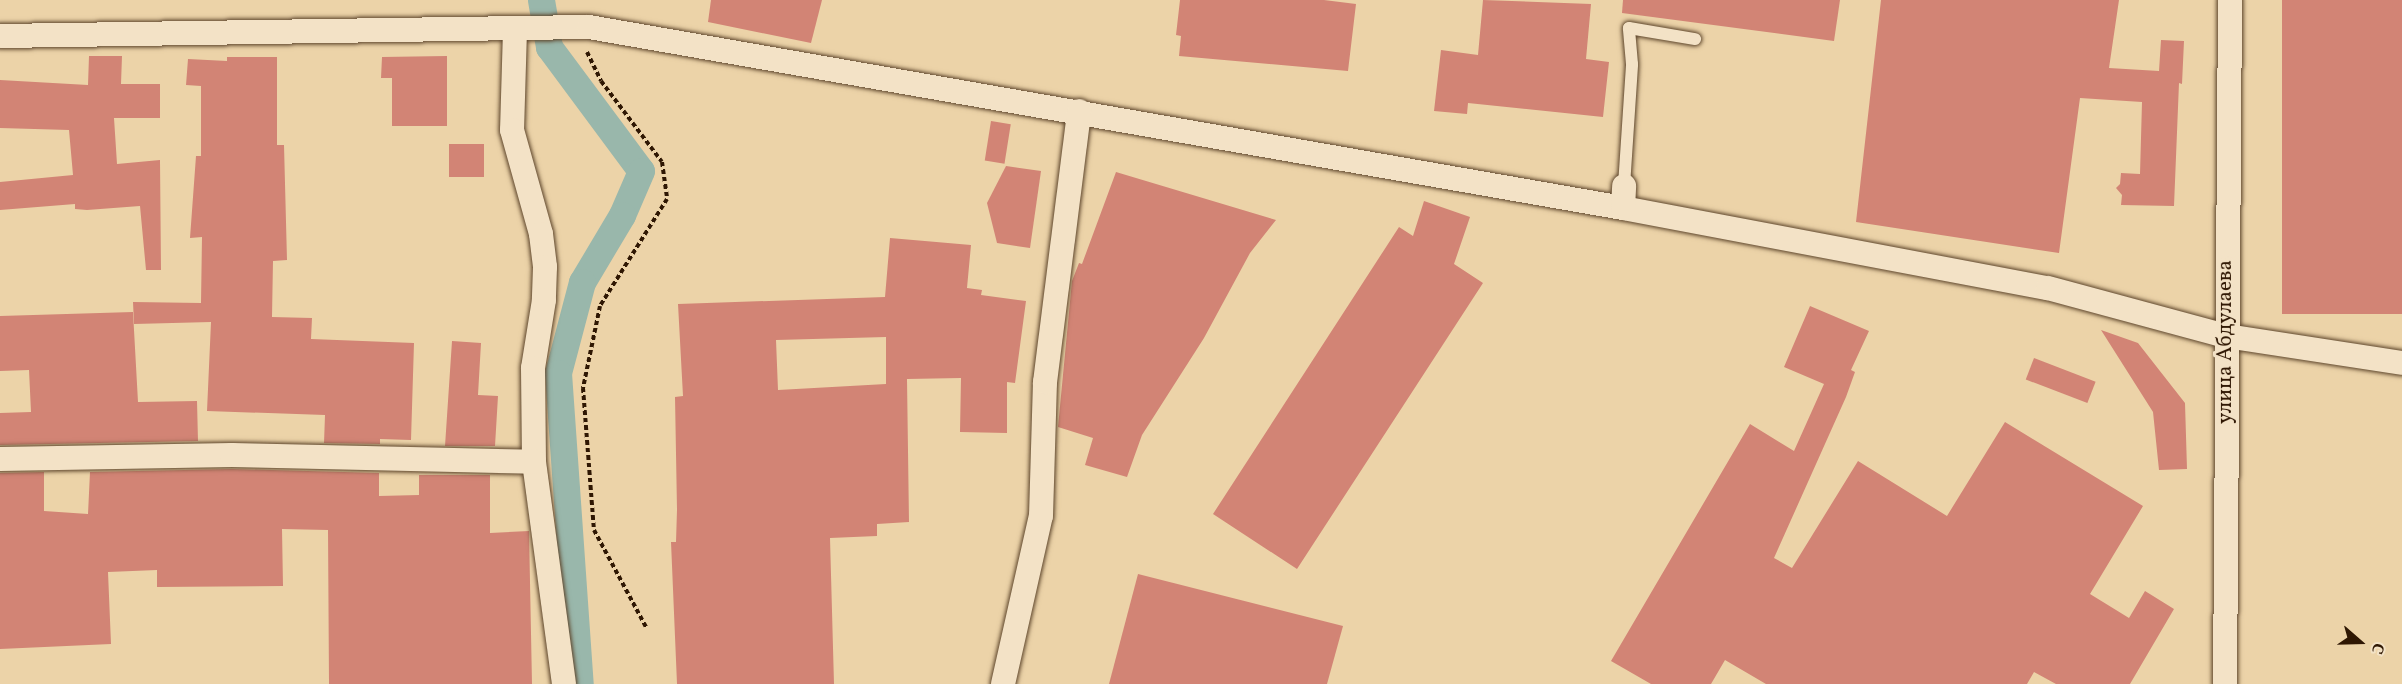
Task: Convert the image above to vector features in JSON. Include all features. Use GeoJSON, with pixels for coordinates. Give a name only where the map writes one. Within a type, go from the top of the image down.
{"type":"FeatureCollection","features":[{"type":"Feature","properties":{"kind":"street","name":"улица Абдулаева"},"geometry":{"type":"LineString","coordinates":[[2225,684],[2230,0]]}},
{"type":"Feature","properties":{"kind":"street"},"geometry":{"type":"LineString","coordinates":[[0,36],[572,26],[833,67],[1079,111],[1624,197],[2048,288],[2226,336],[2402,363]]}},
{"type":"Feature","properties":{"kind":"street"},"geometry":{"type":"LineString","coordinates":[[525,28],[512,130],[541,234],[545,267],[544,300],[533,368],[534,462],[564,684]]}},
{"type":"Feature","properties":{"kind":"street"},"geometry":{"type":"LineString","coordinates":[[1002,684],[1041,516],[1045,382],[1079,111]]}},
{"type":"Feature","properties":{"kind":"street"},"geometry":{"type":"LineString","coordinates":[[0,459],[232,455],[534,462]]}},
{"type":"Feature","properties":{"kind":"lane"},"geometry":{"type":"LineString","coordinates":[[1624,197],[1632,64],[1629,28],[1695,39]]}},
{"type":"Feature","properties":{"kind":"path"},"geometry":{"type":"LineString","coordinates":[[572,26],[601,81],[662,162],[667,199],[600,306],[583,388],[594,530],[646,627]]}},
{"type":"Feature","properties":{"kind":"building"},"geometry":{"type":"Polygon","coordinates":[[[711,0],[822,0],[811,43],[708,22],[711,0]]]}},
{"type":"Feature","properties":{"kind":"building"},"geometry":{"type":"Polygon","coordinates":[[[1180,0],[1324,0],[1356,4],[1348,71],[1179,56],[1181,36],[1176,35],[1180,0]]]}},
{"type":"Feature","properties":{"kind":"building"},"geometry":{"type":"Polygon","coordinates":[[[1483,0],[1591,4],[1586,59],[1609,62],[1603,117],[1468,103],[1467,114],[1434,111],[1441,50],[1478,55],[1483,0]]]}},
{"type":"Feature","properties":{"kind":"building"},"geometry":{"type":"Polygon","coordinates":[[[1623,0],[1840,0],[1834,41],[1622,13],[1623,0]]]}},
{"type":"Feature","properties":{"kind":"building"},"geometry":{"type":"Polygon","coordinates":[[[1881,0],[2119,0],[2109,68],[2159,71],[2161,40],[2184,41],[2182,84],[2179,83],[2174,206],[2121,205],[2122,195],[2116,188],[2120,184],[2121,173],[2140,174],[2142,102],[2080,98],[2059,253],[1856,222],[1881,0]]]}},
{"type":"Feature","properties":{"kind":"building"},"geometry":{"type":"Polygon","coordinates":[[[2282,0],[2402,0],[2402,314],[2282,314],[2282,0]]]}},
{"type":"Feature","properties":{"kind":"building"},"geometry":{"type":"Polygon","coordinates":[[[89,56],[122,56],[121,84],[160,84],[160,118],[114,118],[117,164],[160,160],[161,270],[146,270],[140,206],[87,210],[75,209],[75,204],[0,210],[0,182],[73,175],[69,130],[0,128],[0,80],[88,85],[89,56]]]}},
{"type":"Feature","properties":{"kind":"building"},"geometry":{"type":"Polygon","coordinates":[[[447,56],[447,126],[392,126],[392,78],[381,78],[382,57],[447,56]]]}},
{"type":"Feature","properties":{"kind":"building"},"geometry":{"type":"Polygon","coordinates":[[[227,57],[277,57],[277,145],[284,145],[287,260],[273,261],[272,317],[312,318],[311,339],[414,343],[411,440],[380,439],[380,444],[324,443],[325,415],[207,411],[211,322],[134,324],[133,302],[201,303],[202,237],[190,238],[196,156],[201,156],[201,86],[186,85],[188,59],[227,61],[227,57]]]}},
{"type":"Feature","properties":{"kind":"building"},"geometry":{"type":"Polygon","coordinates":[[[991,121],[1011,124],[1004,164],[985,161],[991,121]]]}},
{"type":"Feature","properties":{"kind":"building"},"geometry":{"type":"Polygon","coordinates":[[[449,144],[484,144],[484,177],[449,177],[449,144]]]}},
{"type":"Feature","properties":{"kind":"building"},"geometry":{"type":"Polygon","coordinates":[[[1006,166],[1041,171],[1030,248],[997,243],[987,203],[1006,166]]]}},
{"type":"Feature","properties":{"kind":"building"},"geometry":{"type":"Polygon","coordinates":[[[1116,172],[1276,220],[1250,253],[1204,338],[1142,435],[1127,477],[1085,465],[1093,438],[1058,427],[1072,281],[1079,263],[1082,264],[1116,172]]]}},
{"type":"Feature","properties":{"kind":"building"},"geometry":{"type":"Polygon","coordinates":[[[1424,201],[1470,217],[1454,264],[1483,283],[1297,569],[1213,514],[1399,227],[1413,236],[1424,201]]]}},
{"type":"Feature","properties":{"kind":"building"},"geometry":{"type":"Polygon","coordinates":[[[890,238],[971,245],[967,288],[982,290],[981,295],[1026,301],[1015,383],[1007,382],[1007,433],[960,432],[961,378],[907,379],[909,522],[877,524],[877,536],[830,538],[834,684],[677,684],[671,542],[676,542],[677,510],[675,397],[683,396],[678,304],[885,297],[890,238]],[[886,337],[776,340],[778,390],[886,384],[886,337]]]}},
{"type":"Feature","properties":{"kind":"building"},"geometry":{"type":"Polygon","coordinates":[[[1810,306],[1869,331],[1851,370],[1855,372],[1846,397],[1774,558],[1792,568],[1858,461],[1947,516],[2005,422],[2143,506],[2090,594],[2129,618],[2145,591],[2174,609],[2130,684],[2056,684],[2034,672],[2027,684],[1766,684],[1725,660],[1711,684],[1651,684],[1611,661],[1750,424],[1794,451],[1824,384],[1784,367],[1810,306]]]}},
{"type":"Feature","properties":{"kind":"building"},"geometry":{"type":"Polygon","coordinates":[[[133,312],[138,402],[197,401],[198,441],[0,445],[0,413],[31,412],[29,370],[0,371],[0,316],[133,312]]]}},
{"type":"Feature","properties":{"kind":"building"},"geometry":{"type":"Polygon","coordinates":[[[2101,330],[2138,343],[2185,403],[2187,469],[2159,470],[2153,412],[2101,330]]]}},
{"type":"Feature","properties":{"kind":"building"},"geometry":{"type":"Polygon","coordinates":[[[452,341],[481,343],[478,395],[498,396],[495,446],[445,446],[452,341]]]}},
{"type":"Feature","properties":{"kind":"building"},"geometry":{"type":"Polygon","coordinates":[[[2034,358],[2096,382],[2087,403],[2026,379],[2034,358]]]}},
{"type":"Feature","properties":{"kind":"building"},"geometry":{"type":"Polygon","coordinates":[[[232,469],[379,473],[379,496],[419,495],[419,475],[490,475],[490,533],[529,531],[532,684],[329,684],[328,530],[282,529],[283,586],[157,587],[157,570],[108,572],[111,644],[0,649],[0,473],[44,472],[44,511],[88,514],[90,472],[232,469]]]}},
{"type":"Feature","properties":{"kind":"building"},"geometry":{"type":"Polygon","coordinates":[[[1138,574],[1343,626],[1327,684],[1109,684],[1138,574]]]}},
{"type":"Feature","properties":{"kind":"waterway"},"geometry":{"type":"LineString","coordinates":[[541,0],[549,47],[641,171],[622,215],[582,282],[558,373],[580,684]]}}]}
